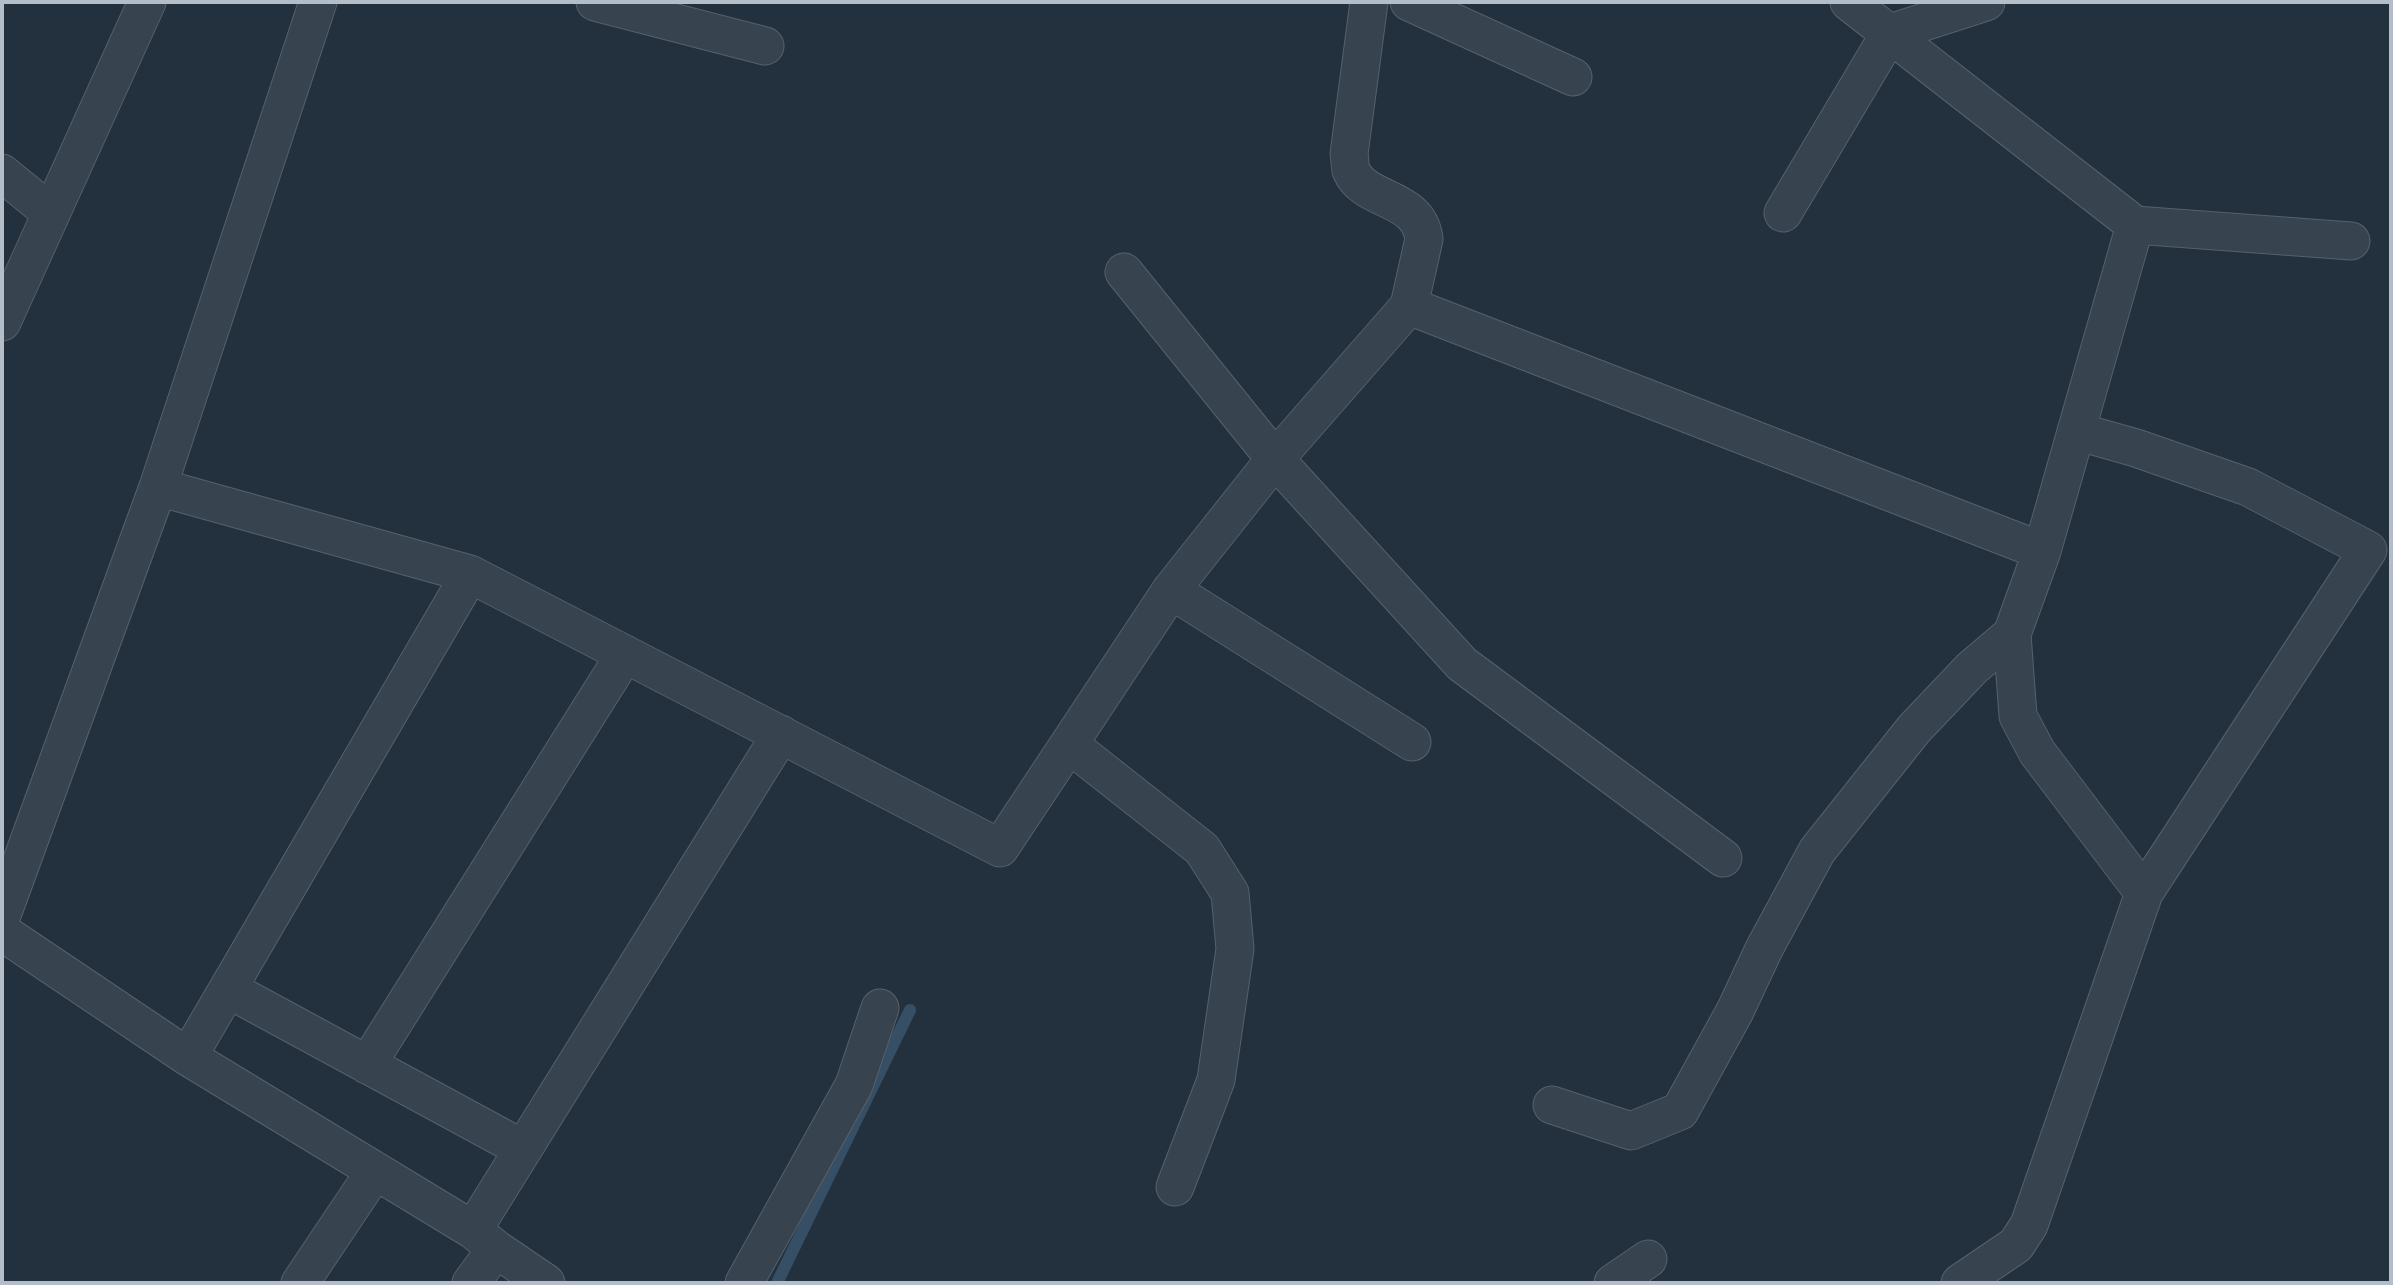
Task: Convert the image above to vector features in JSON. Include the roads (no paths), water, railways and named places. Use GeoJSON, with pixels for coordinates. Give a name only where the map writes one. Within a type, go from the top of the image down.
{"type":"FeatureCollection","features":[{"type":"Feature","properties":{"kind":"street"},"geometry":{"type":"LineString","coordinates":[[2,322],[147,2]]}},
{"type":"Feature","properties":{"kind":"street"},"geometry":{"type":"LineString","coordinates":[[2,915],[158,487],[318,2]]}},
{"type":"Feature","properties":{"kind":"street"},"geometry":{"type":"LineString","coordinates":[[595,2],[765,46]]}},
{"type":"Feature","properties":{"kind":"street"},"geometry":{"type":"LineString","coordinates":[[158,487],[470,575],[1000,848],[1171,590],[1275,459],[1409,306],[1424,239],[1423,229],[1418,219],[1408,210],[1361,184],[1351,171],[1349,154],[1368,2]]}},
{"type":"Feature","properties":{"kind":"street"},"geometry":{"type":"LineString","coordinates":[[1409,2],[1573,77]]}},
{"type":"Feature","properties":{"kind":"street"},"geometry":{"type":"LineString","coordinates":[[1849,2],[2135,225],[2351,241]]}},
{"type":"Feature","properties":{"kind":"street"},"geometry":{"type":"LineString","coordinates":[[1783,213],[1890,33],[1986,2]]}},
{"type":"Feature","properties":{"kind":"street"},"geometry":{"type":"LineString","coordinates":[[2,173],[51,213]]}},
{"type":"Feature","properties":{"kind":"street"},"geometry":{"type":"LineString","coordinates":[[2135,225],[2042,551],[2012,634],[2018,716],[2037,752],[2144,893]]}},
{"type":"Feature","properties":{"kind":"street"},"geometry":{"type":"LineString","coordinates":[[1124,272],[1275,459],[1462,664],[1723,858]]}},
{"type":"Feature","properties":{"kind":"street"},"geometry":{"type":"LineString","coordinates":[[1409,306],[2042,551]]}},
{"type":"Feature","properties":{"kind":"street"},"geometry":{"type":"LineString","coordinates":[[1960,1283],[2016,1245],[2029,1224],[2144,893],[2368,550],[2248,487],[2076,430]]}},
{"type":"Feature","properties":{"kind":"street"},"geometry":{"type":"LineString","coordinates":[[188,1057],[470,575]]}},
{"type":"Feature","properties":{"kind":"street"},"geometry":{"type":"LineString","coordinates":[[1171,590],[1412,742]]}},
{"type":"Feature","properties":{"kind":"street"},"geometry":{"type":"LineString","coordinates":[[1552,1105],[1631,1131],[1681,1111],[1817,851],[1914,729],[1972,668],[2012,634]]}},
{"type":"Feature","properties":{"kind":"street"},"geometry":{"type":"LineString","coordinates":[[367,1065],[625,654]]}},
{"type":"Feature","properties":{"kind":"street"},"geometry":{"type":"LineString","coordinates":[[471,1283],[485,1240],[523,1149],[781,734]]}},
{"type":"Feature","properties":{"kind":"street"},"geometry":{"type":"LineString","coordinates":[[1070,745],[1202,849],[1230,893],[1235,949],[1216,1080],[1175,1187]]}},
{"type":"Feature","properties":{"kind":"street"},"geometry":{"type":"LineString","coordinates":[[2,932],[188,1057],[485,1240],[546,1283]]}},
{"type":"Feature","properties":{"kind":"street"},"geometry":{"type":"LineString","coordinates":[[228,989],[523,1149]]}},
{"type":"Feature","properties":{"kind":"street"},"geometry":{"type":"LineString","coordinates":[[744,1283],[854,1085],[880,1008]]}},
{"type":"Feature","properties":{"kind":"street"},"geometry":{"type":"LineString","coordinates":[[300,1283],[375,1171]]}},
{"type":"Feature","properties":{"kind":"street"},"geometry":{"type":"LineString","coordinates":[[1613,1283],[1648,1259]]}},
{"type":"Feature","properties":{"kind":"waterway"},"geometry":{"type":"LineString","coordinates":[[777,1283],[910,1010]]}}]}
